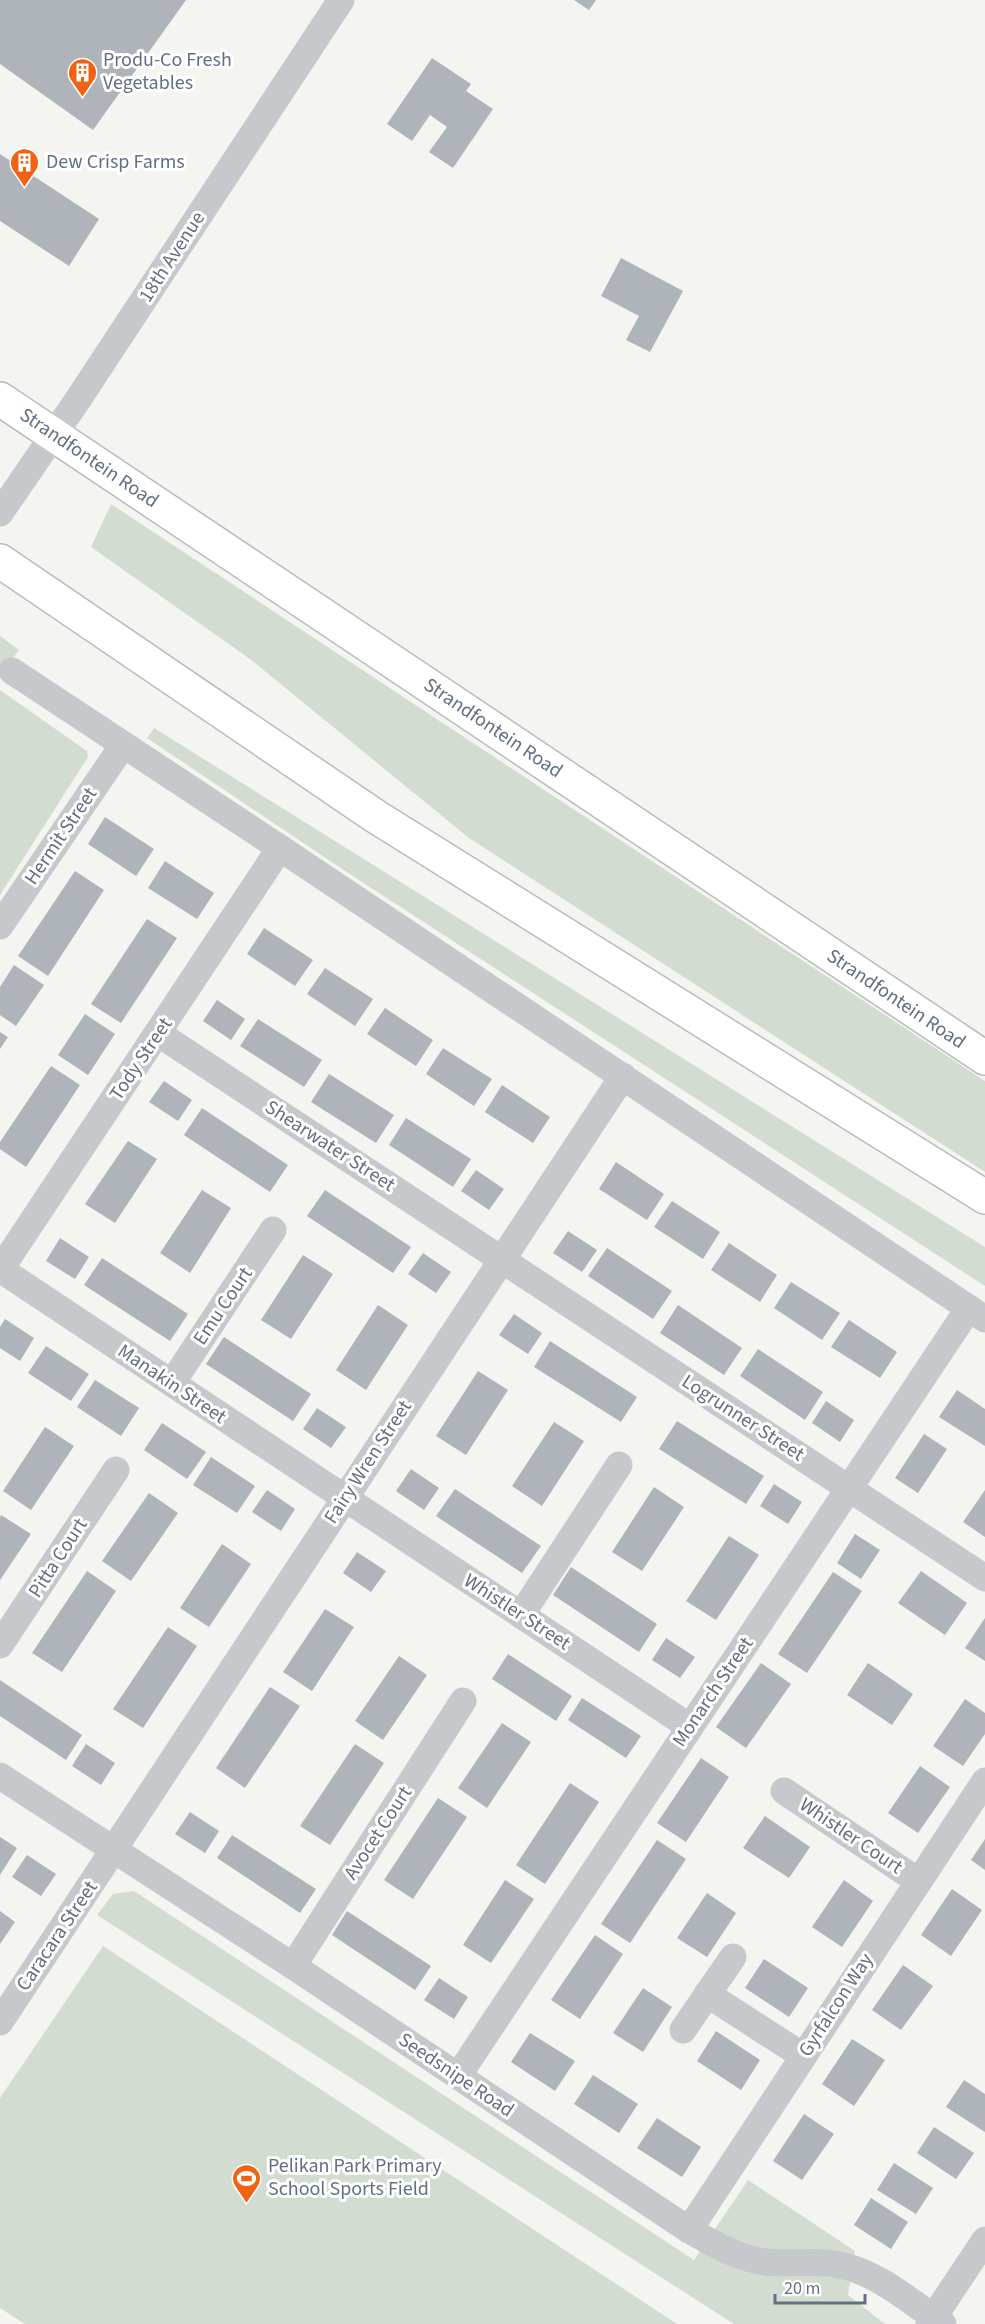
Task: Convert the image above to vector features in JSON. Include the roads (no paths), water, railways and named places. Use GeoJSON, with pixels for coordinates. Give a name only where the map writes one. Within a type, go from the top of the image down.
{"type":"FeatureCollection","features":[{"type":"Feature","properties":{"kind":"main road","name":"Strandfontein Road"},"geometry":{"type":"LineString","coordinates":[[0,399],[985,1058]]}},
{"type":"Feature","properties":{"kind":"main road"},"geometry":{"type":"LineString","coordinates":[[0,561],[375,816],[985,1197]]}},
{"type":"Feature","properties":{"kind":"street","name":"18th Avenue"},"geometry":{"type":"LineString","coordinates":[[0,513],[341,0]]}},
{"type":"Feature","properties":{"kind":"street"},"geometry":{"type":"LineString","coordinates":[[12,671],[977,1313]]}},
{"type":"Feature","properties":{"kind":"street","name":"Hermit Street"},"geometry":{"type":"LineString","coordinates":[[0,926],[123,745]]}},
{"type":"Feature","properties":{"kind":"street","name":"Tody Street"},"geometry":{"type":"LineString","coordinates":[[0,1269],[159,1034],[280,848]]}},
{"type":"Feature","properties":{"kind":"street","name":"Shearwater Street"},"geometry":{"type":"LineString","coordinates":[[159,1034],[501,1259]]}},
{"type":"Feature","properties":{"kind":"street","name":"Fairy Wren Street"},"geometry":{"type":"LineString","coordinates":[[115,1850],[623,1076]]}},
{"type":"Feature","properties":{"kind":"street","name":"Emu Court"},"geometry":{"type":"LineString","coordinates":[[172,1383],[273,1230]]}},
{"type":"Feature","properties":{"kind":"street","name":"Logrunner Street"},"geometry":{"type":"LineString","coordinates":[[501,1259],[985,1578]]}},
{"type":"Feature","properties":{"kind":"street","name":"Manakin Street"},"geometry":{"type":"LineString","coordinates":[[0,1269],[344,1499]]}},
{"type":"Feature","properties":{"kind":"street","name":"Monarch Street"},"geometry":{"type":"LineString","coordinates":[[458,2076],[848,1488],[977,1313]]}},
{"type":"Feature","properties":{"kind":"street"},"geometry":{"type":"LineString","coordinates":[[521,1615],[619,1465]]}},
{"type":"Feature","properties":{"kind":"street","name":"Pitta Court"},"geometry":{"type":"LineString","coordinates":[[0,1646],[116,1470]]}},
{"type":"Feature","properties":{"kind":"street","name":"Whistler Street"},"geometry":{"type":"LineString","coordinates":[[344,1499],[690,1727]]}},
{"type":"Feature","properties":{"kind":"street","name":"Avocet Court"},"geometry":{"type":"LineString","coordinates":[[292,1965],[463,1701]]}},
{"type":"Feature","properties":{"kind":"street","name":"Seedsnipe Road"},"geometry":{"type":"LineString","coordinates":[[0,1776],[292,1965],[689,2230],[728,2252],[766,2262],[812,2261],[844,2266],[877,2278],[935,2322]]}},
{"type":"Feature","properties":{"kind":"street","name":"Gyrfalcon Way"},"geometry":{"type":"LineString","coordinates":[[689,2230],[985,1781]]}},
{"type":"Feature","properties":{"kind":"street","name":"Whistler Court"},"geometry":{"type":"LineString","coordinates":[[784,1791],[918,1881]]}},
{"type":"Feature","properties":{"kind":"street","name":"Caracara Street"},"geometry":{"type":"LineString","coordinates":[[0,2022],[115,1850]]}},
{"type":"Feature","properties":{"kind":"street"},"geometry":{"type":"LineString","coordinates":[[683,2030],[733,1957]]}},
{"type":"Feature","properties":{"kind":"street"},"geometry":{"type":"LineString","coordinates":[[707,1994],[803,2056]]}},
{"type":"Feature","properties":{"kind":"street"},"geometry":{"type":"LineString","coordinates":[[935,2322],[985,2240]]}},
{"type":"Feature","properties":{"kind":"place","name":"Produ-Co Fresh Vegetables"},"geometry":{"type":"Point","coordinates":[82,98]}},
{"type":"Feature","properties":{"kind":"place","name":"Dew Crisp Farms"},"geometry":{"type":"Point","coordinates":[25,188]}},
{"type":"Feature","properties":{"kind":"place","name":"Pelikan Park Primary School Sports Field"},"geometry":{"type":"Point","coordinates":[247,2204]}}]}
